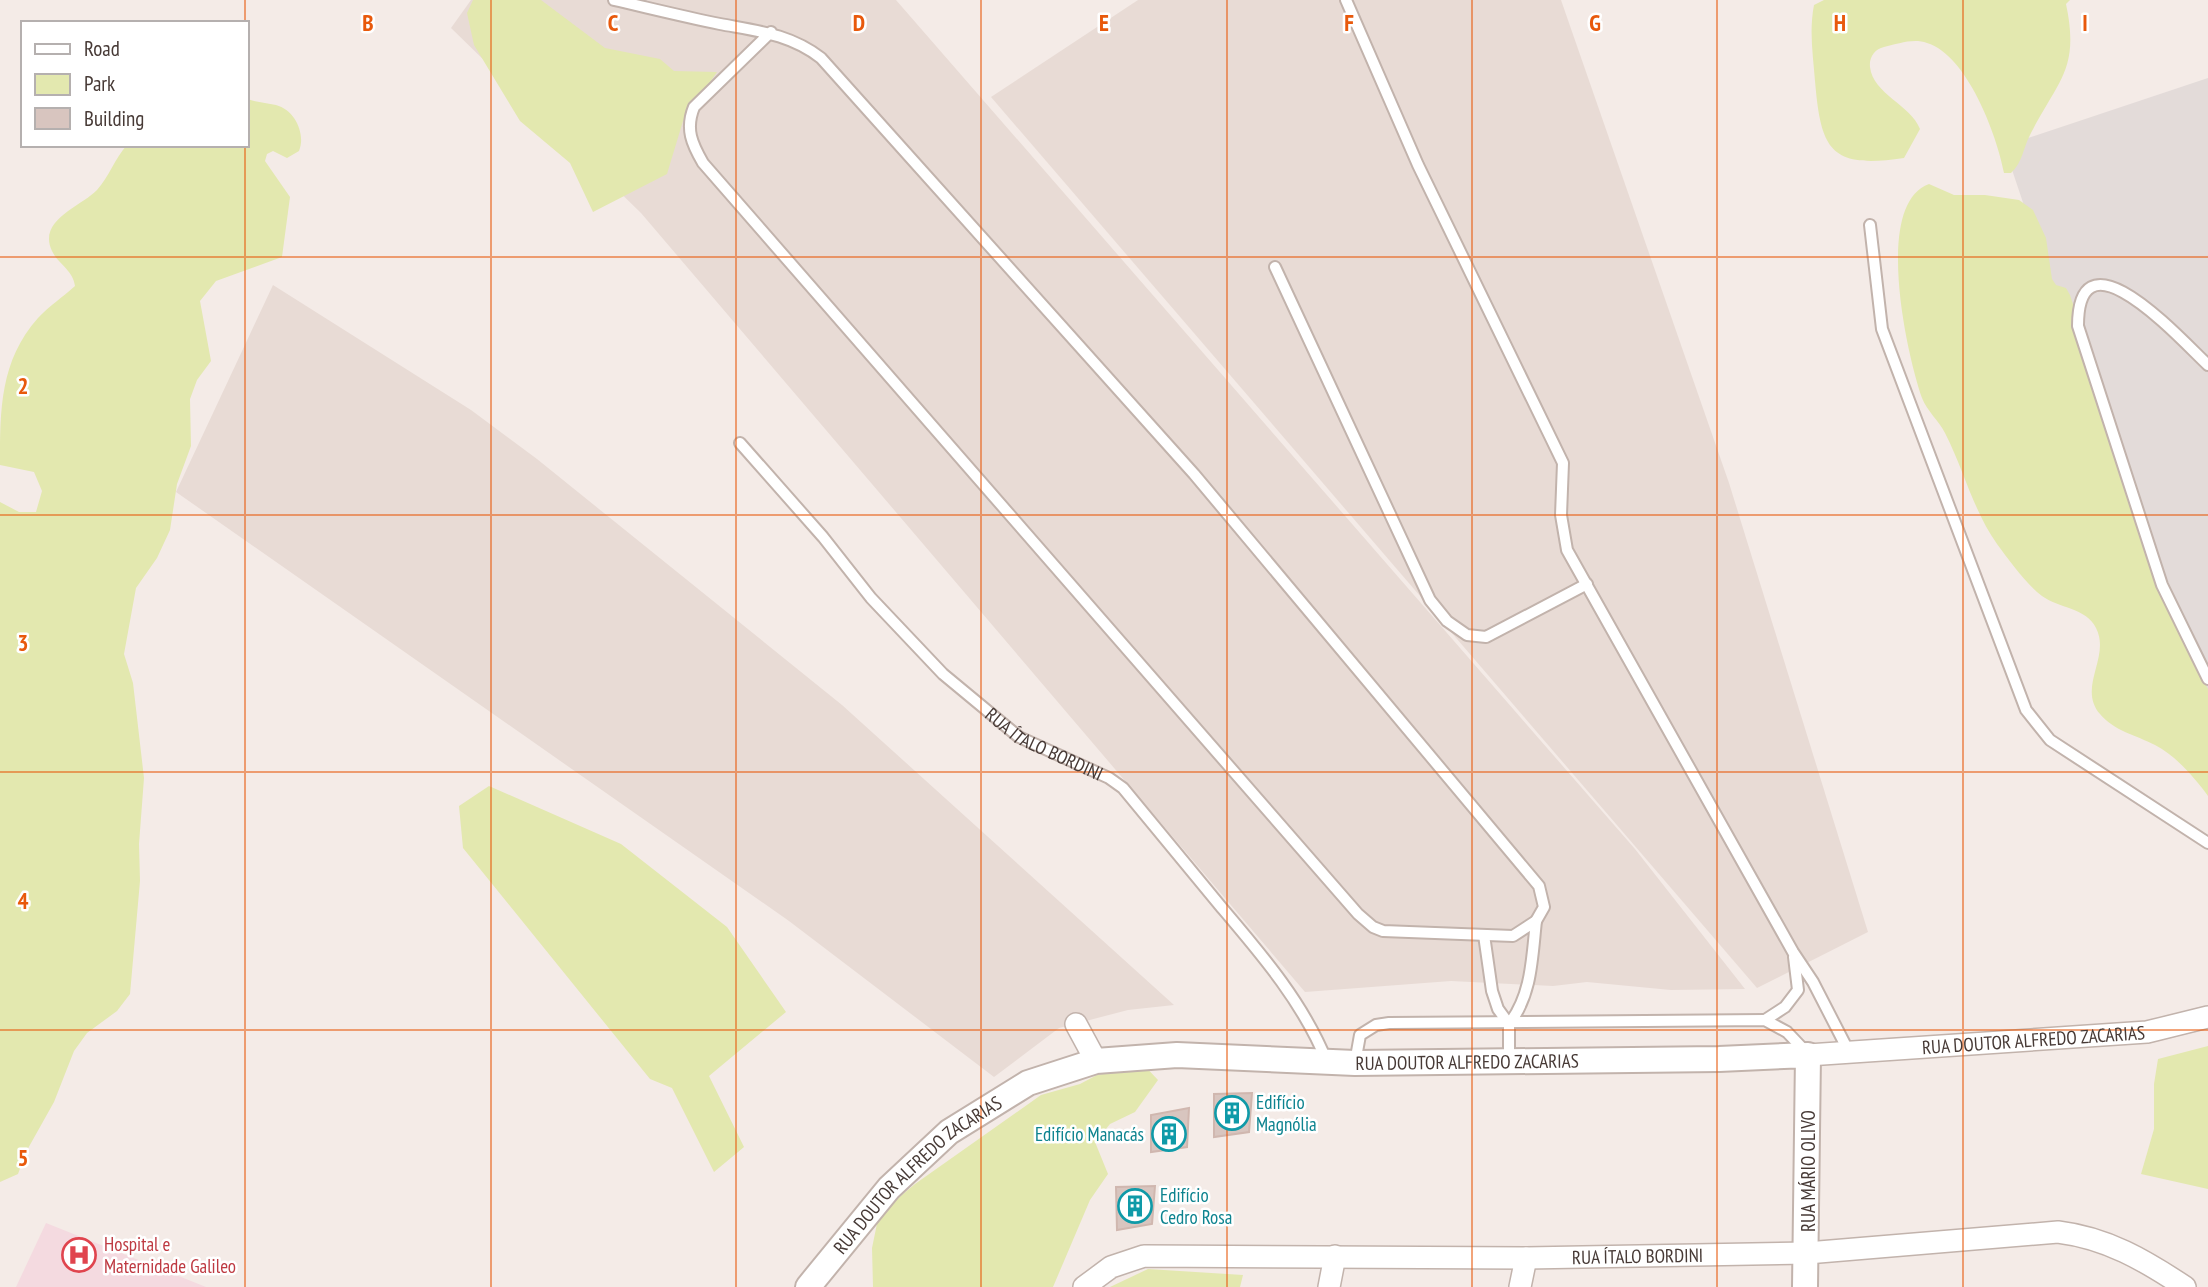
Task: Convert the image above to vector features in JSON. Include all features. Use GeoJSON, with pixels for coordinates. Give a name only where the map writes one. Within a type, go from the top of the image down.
{"type":"FeatureCollection","features":[{"type":"Feature","properties":{"kind":"street","name":"RUA DOUTOR ALFREDO ZACARIAS"},"geometry":{"type":"LineString","coordinates":[[808,1287],[889,1188],[949,1132],[1028,1083],[1096,1061],[1177,1055],[1355,1063],[1808,1055],[2147,1032],[2208,1017]]}},
{"type":"Feature","properties":{"kind":"street"},"geometry":{"type":"LineString","coordinates":[[1076,1024],[1096,1061]]}},
{"type":"Feature","properties":{"kind":"street","name":"RUA MÁRIO OLIVO"},"geometry":{"type":"LineString","coordinates":[[1805,1287],[1808,1055]]}},
{"type":"Feature","properties":{"kind":"street","name":"RUA ÍTALO BORDINI"},"geometry":{"type":"LineString","coordinates":[[1084,1287],[1111,1267],[1144,1256],[1526,1258],[1807,1253],[2058,1232],[2089,1236],[2116,1245],[2185,1287]]}},
{"type":"Feature","properties":{"kind":"street"},"geometry":{"type":"LineString","coordinates":[[1329,1287],[1335,1256]]}},
{"type":"Feature","properties":{"kind":"street"},"geometry":{"type":"LineString","coordinates":[[1520,1287],[1526,1258]]}},
{"type":"Feature","properties":{"kind":"lane"},"geometry":{"type":"LineString","coordinates":[[614,0],[771,32],[807,47],[821,58],[1194,474],[1539,886],[1544,907],[1536,921],[1528,986],[1522,1008],[1509,1024]]}},
{"type":"Feature","properties":{"kind":"lane"},"geometry":{"type":"LineString","coordinates":[[1346,0],[1418,165],[1563,463],[1561,515],[1567,550],[1793,952],[1813,982],[1849,1052]]}},
{"type":"Feature","properties":{"kind":"lane"},"geometry":{"type":"LineString","coordinates":[[771,32],[694,107],[690,118],[690,139],[703,163],[1358,914],[1383,931],[1484,935],[1513,936],[1536,921]]}},
{"type":"Feature","properties":{"kind":"lane"},"geometry":{"type":"LineString","coordinates":[[1871,225],[1882,329],[2026,710],[2050,740],[2208,843]]}},
{"type":"Feature","properties":{"kind":"lane"},"geometry":{"type":"LineString","coordinates":[[1275,267],[1430,600],[1447,621],[1466,635],[1486,637],[1587,584]]}},
{"type":"Feature","properties":{"kind":"lane"},"geometry":{"type":"LineString","coordinates":[[2208,365],[2147,307],[2120,288],[2095,286],[2084,292],[2078,301],[2078,326],[2162,585],[2208,679]]}},
{"type":"Feature","properties":{"kind":"lane","name":"RUA ÍTALO BORDINI"},"geometry":{"type":"LineString","coordinates":[[740,443],[823,537],[871,598],[943,674],[1019,737],[1109,778],[1123,788],[1252,943],[1297,1004],[1316,1035],[1327,1062]]}},
{"type":"Feature","properties":{"kind":"lane"},"geometry":{"type":"LineString","coordinates":[[1484,935],[1492,990],[1498,1009],[1509,1024],[1509,1061]]}},
{"type":"Feature","properties":{"kind":"lane"},"geometry":{"type":"LineString","coordinates":[[1355,1063],[1360,1035],[1376,1025],[1766,1020],[1785,1007],[1798,990],[1793,952]]}},
{"type":"Feature","properties":{"kind":"lane"},"geometry":{"type":"LineString","coordinates":[[1766,1020],[1798,1041],[1808,1055]]}},
{"type":"Feature","properties":{"kind":"shaded area"},"geometry":{"type":"Polygon","coordinates":[[[471,0],[896,0],[1635,849],[1745,989],[1671,990],[1587,982],[1553,986],[1451,981],[1305,992],[641,213],[451,28],[471,0]]]}},
{"type":"Feature","properties":{"kind":"shaded area"},"geometry":{"type":"Polygon","coordinates":[[[1138,0],[1561,0],[1729,483],[1868,932],[1757,988],[991,97],[1138,0]]]}},
{"type":"Feature","properties":{"kind":"shaded area"},"geometry":{"type":"Polygon","coordinates":[[[2208,78],[2208,709],[2175,655],[2004,146],[2208,78]]]}},
{"type":"Feature","properties":{"kind":"shaded area"},"geometry":{"type":"Polygon","coordinates":[[[273,285],[471,410],[537,459],[842,705],[1174,1005],[1128,1010],[1059,1028],[994,1077],[789,921],[176,492],[273,285]]]}},
{"type":"Feature","properties":{"kind":"shaded area","name":"Hospital e Maternidade Galileo"},"geometry":{"type":"Polygon","coordinates":[[[46,1223],[206,1287],[16,1287],[46,1223]]]}},
{"type":"Feature","properties":{"kind":"green space"},"geometry":{"type":"Polygon","coordinates":[[[473,0],[541,0],[605,48],[660,59],[674,71],[717,72],[683,121],[667,174],[593,212],[570,163],[520,121],[474,45],[467,13],[473,0]]]}},
{"type":"Feature","properties":{"kind":"green space"},"geometry":{"type":"Polygon","coordinates":[[[1824,0],[2070,0],[2066,4],[2070,45],[2064,74],[2030,135],[2015,169],[2011,173],[2004,173],[1987,118],[1967,79],[1955,63],[1942,50],[1916,41],[1881,48],[1870,60],[1870,67],[1878,85],[1909,113],[1920,129],[1904,158],[1860,160],[1845,157],[1834,150],[1826,139],[1821,124],[1812,52],[1814,5],[1824,0]]]}},
{"type":"Feature","properties":{"kind":"green space"},"geometry":{"type":"Polygon","coordinates":[[[248,99],[276,105],[289,112],[300,130],[301,137],[299,151],[287,158],[273,151],[267,154],[265,161],[290,197],[282,257],[216,281],[200,301],[211,361],[197,380],[190,399],[191,446],[177,484],[170,530],[157,558],[136,588],[124,654],[133,683],[144,778],[139,844],[140,881],[130,994],[117,1011],[87,1033],[74,1051],[54,1102],[26,1152],[18,1174],[0,1182],[0,502],[19,512],[36,512],[42,491],[34,472],[0,465],[2,405],[9,369],[25,334],[42,314],[75,286],[74,280],[52,251],[49,240],[51,231],[63,215],[97,190],[126,147],[248,147],[248,99]]]}},
{"type":"Feature","properties":{"kind":"green space"},"geometry":{"type":"Polygon","coordinates":[[[1929,184],[1954,195],[1985,195],[2019,200],[2033,210],[2046,238],[2052,279],[2056,285],[2066,288],[2070,295],[2184,642],[2208,689],[2208,796],[2170,755],[2119,729],[2100,714],[2092,693],[2100,650],[2096,628],[2086,616],[2049,600],[2036,591],[1997,544],[1981,518],[1945,433],[1922,398],[1903,317],[1898,249],[1902,220],[1912,197],[1929,184]]]}},
{"type":"Feature","properties":{"kind":"green space"},"geometry":{"type":"Polygon","coordinates":[[[489,786],[621,844],[727,927],[786,1012],[709,1076],[744,1147],[714,1172],[672,1088],[650,1079],[463,848],[459,806],[489,786]]]}},
{"type":"Feature","properties":{"kind":"green space"},"geometry":{"type":"Polygon","coordinates":[[[2208,1046],[2208,1189],[2141,1174],[2154,1129],[2154,1084],[2158,1059],[2208,1046]]]}},
{"type":"Feature","properties":{"kind":"green space"},"geometry":{"type":"Polygon","coordinates":[[[1140,1061],[1158,1080],[1135,1112],[1110,1124],[1095,1142],[1108,1174],[1090,1200],[1053,1287],[873,1287],[872,1248],[879,1214],[915,1184],[1041,1095],[1080,1084],[1097,1075],[1120,1071],[1140,1061]]]}},
{"type":"Feature","properties":{"kind":"green space"},"geometry":{"type":"Polygon","coordinates":[[[1148,1269],[1243,1275],[1240,1287],[1110,1287],[1148,1269]]]}},
{"type":"Feature","properties":{"kind":"building","name":"Edifício Magnólia"},"geometry":{"type":"Polygon","coordinates":[[[1252,1093],[1249,1132],[1214,1137],[1214,1094],[1252,1093]]]}},
{"type":"Feature","properties":{"kind":"building","name":"Edifício Manacás"},"geometry":{"type":"Polygon","coordinates":[[[1189,1108],[1187,1147],[1151,1152],[1151,1115],[1189,1108]]]}},
{"type":"Feature","properties":{"kind":"building","name":"Edifício Cedro Rosa"},"geometry":{"type":"Polygon","coordinates":[[[1155,1186],[1152,1224],[1117,1230],[1116,1187],[1155,1186]]]}},
{"type":"Feature","properties":{"kind":"place","name":"Edifício Magnólia"},"geometry":{"type":"Point","coordinates":[1232,1113]}},
{"type":"Feature","properties":{"kind":"place","name":"Edifício Manacás"},"geometry":{"type":"Point","coordinates":[1169,1134]}},
{"type":"Feature","properties":{"kind":"place","name":"Edifício Cedro Rosa"},"geometry":{"type":"Point","coordinates":[1135,1206]}},
{"type":"Feature","properties":{"kind":"place","name":"Hospital e Maternidade Galileo"},"geometry":{"type":"Point","coordinates":[79,1255]}}]}
